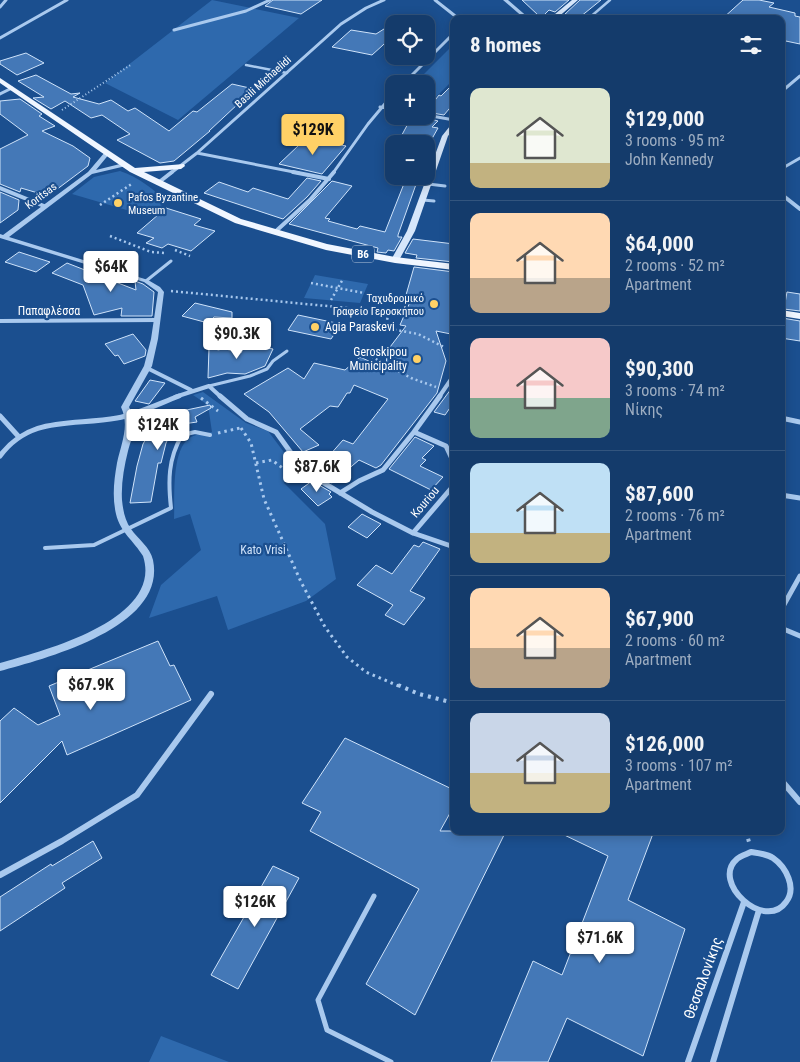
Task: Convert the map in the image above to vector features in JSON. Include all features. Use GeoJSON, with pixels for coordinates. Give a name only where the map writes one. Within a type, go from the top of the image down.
{"type":"FeatureCollection","features":[{"type":"Feature","properties":{"kind":"main road"},"geometry":{"type":"LineString","coordinates":[[557,15],[575,0]]}},
{"type":"Feature","properties":{"kind":"main road","name":"B6"},"geometry":{"type":"LineString","coordinates":[[0,80],[124,165],[238,221],[326,248],[395,260],[450,267]]}},
{"type":"Feature","properties":{"kind":"main road"},"geometry":{"type":"LineString","coordinates":[[435,164],[450,128]]}},
{"type":"Feature","properties":{"kind":"main road"},"geometry":{"type":"LineString","coordinates":[[133,170],[181,166]]}},
{"type":"Feature","properties":{"kind":"main road"},"geometry":{"type":"LineString","coordinates":[[395,260],[411,231],[424,200],[428,185]]}},
{"type":"Feature","properties":{"kind":"main road"},"geometry":{"type":"LineString","coordinates":[[785,314],[800,316]]}},
{"type":"Feature","properties":{"kind":"street"},"geometry":{"type":"LineString","coordinates":[[0,7],[6,0]]}},
{"type":"Feature","properties":{"kind":"street"},"geometry":{"type":"LineString","coordinates":[[0,38],[67,0]]}},
{"type":"Feature","properties":{"kind":"street"},"geometry":{"type":"LineString","coordinates":[[174,30],[187,28],[204,21],[250,12],[270,0]]}},
{"type":"Feature","properties":{"kind":"street","name":"Basili Michaelidi"},"geometry":{"type":"LineString","coordinates":[[158,183],[197,153],[341,24],[366,8],[384,0]]}},
{"type":"Feature","properties":{"kind":"street"},"geometry":{"type":"LineString","coordinates":[[435,0],[454,15]]}},
{"type":"Feature","properties":{"kind":"street"},"geometry":{"type":"LineString","coordinates":[[505,0],[523,15]]}},
{"type":"Feature","properties":{"kind":"street"},"geometry":{"type":"LineString","coordinates":[[412,75],[450,37]]}},
{"type":"Feature","properties":{"kind":"street"},"geometry":{"type":"LineString","coordinates":[[785,89],[800,76]]}},
{"type":"Feature","properties":{"kind":"street"},"geometry":{"type":"LineString","coordinates":[[0,94],[12,88]]}},
{"type":"Feature","properties":{"kind":"street"},"geometry":{"type":"LineString","coordinates":[[274,232],[305,205],[329,179],[385,102]]}},
{"type":"Feature","properties":{"kind":"street"},"geometry":{"type":"LineString","coordinates":[[380,107],[385,108]]}},
{"type":"Feature","properties":{"kind":"street"},"geometry":{"type":"LineString","coordinates":[[435,117],[450,120]]}},
{"type":"Feature","properties":{"kind":"street","name":"Koritsas"},"geometry":{"type":"LineString","coordinates":[[2,237],[90,173],[107,153]]}},
{"type":"Feature","properties":{"kind":"street"},"geometry":{"type":"LineString","coordinates":[[197,153],[329,179]]}},
{"type":"Feature","properties":{"kind":"street"},"geometry":{"type":"LineString","coordinates":[[785,167],[800,158]]}},
{"type":"Feature","properties":{"kind":"street","name":"Koritsas"},"geometry":{"type":"LineString","coordinates":[[90,173],[124,165]]}},
{"type":"Feature","properties":{"kind":"street"},"geometry":{"type":"LineString","coordinates":[[0,188],[44,206]]}},
{"type":"Feature","properties":{"kind":"street"},"geometry":{"type":"LineString","coordinates":[[785,197],[800,209]]}},
{"type":"Feature","properties":{"kind":"street"},"geometry":{"type":"LineString","coordinates":[[0,667],[71,644],[120,618],[137,606],[145,594],[149,580],[149,558],[126,529],[117,502],[130,426],[129,415],[125,407],[127,400],[147,368],[158,320],[160,291],[146,281],[2,237]]}},
{"type":"Feature","properties":{"kind":"street","name":"Παπαφλέσσα"},"geometry":{"type":"LineString","coordinates":[[0,321],[158,320]]}},
{"type":"Feature","properties":{"kind":"street"},"geometry":{"type":"LineString","coordinates":[[0,456],[19,436],[44,428],[129,415],[191,390],[267,370],[273,361],[287,351]]}},
{"type":"Feature","properties":{"kind":"street"},"geometry":{"type":"LineString","coordinates":[[147,368],[191,390]]}},
{"type":"Feature","properties":{"kind":"street"},"geometry":{"type":"LineString","coordinates":[[340,493],[383,470],[414,432],[450,380]]}},
{"type":"Feature","properties":{"kind":"street"},"geometry":{"type":"LineString","coordinates":[[209,386],[247,419],[276,432],[304,472],[413,533],[450,546]]}},
{"type":"Feature","properties":{"kind":"street"},"geometry":{"type":"LineString","coordinates":[[0,416],[19,436]]}},
{"type":"Feature","properties":{"kind":"street"},"geometry":{"type":"LineString","coordinates":[[785,419],[800,422]]}},
{"type":"Feature","properties":{"kind":"street"},"geometry":{"type":"LineString","coordinates":[[414,432],[446,446],[450,445]]}},
{"type":"Feature","properties":{"kind":"street"},"geometry":{"type":"LineString","coordinates":[[446,446],[450,454]]}},
{"type":"Feature","properties":{"kind":"street","name":"Kouriou"},"geometry":{"type":"LineString","coordinates":[[413,533],[450,490]]}},
{"type":"Feature","properties":{"kind":"street"},"geometry":{"type":"LineString","coordinates":[[785,495],[800,498]]}},
{"type":"Feature","properties":{"kind":"street"},"geometry":{"type":"LineString","coordinates":[[785,603],[800,576]]}},
{"type":"Feature","properties":{"kind":"street"},"geometry":{"type":"LineString","coordinates":[[785,630],[800,636]]}},
{"type":"Feature","properties":{"kind":"street"},"geometry":{"type":"LineString","coordinates":[[0,875],[62,841],[137,795],[211,694]]}},
{"type":"Feature","properties":{"kind":"street"},"geometry":{"type":"LineString","coordinates":[[785,785],[800,802]]}},
{"type":"Feature","properties":{"kind":"street"},"geometry":{"type":"LineString","coordinates":[[751,852],[761,853],[772,858],[788,874],[791,894],[787,902],[779,908],[770,911],[759,910],[744,902],[732,888],[729,871],[732,864],[736,858],[751,852]]}},
{"type":"Feature","properties":{"kind":"street","name":"Θεσσαλονίκης"},"geometry":{"type":"LineString","coordinates":[[688,1062],[744,902]]}},
{"type":"Feature","properties":{"kind":"street"},"geometry":{"type":"LineString","coordinates":[[712,1062],[759,910]]}},
{"type":"Feature","properties":{"kind":"lane"},"geometry":{"type":"LineString","coordinates":[[593,15],[610,0]]}},
{"type":"Feature","properties":{"kind":"lane"},"geometry":{"type":"LineString","coordinates":[[246,65],[287,72]]}},
{"type":"Feature","properties":{"kind":"lane"},"geometry":{"type":"LineString","coordinates":[[435,185],[445,186]]}},
{"type":"Feature","properties":{"kind":"lane"},"geometry":{"type":"LineString","coordinates":[[424,200],[434,201]]}},
{"type":"Feature","properties":{"kind":"lane"},"geometry":{"type":"LineString","coordinates":[[146,281],[171,261]]}},
{"type":"Feature","properties":{"kind":"lane"},"geometry":{"type":"LineString","coordinates":[[45,548],[89,546],[171,508],[168,473],[173,448],[182,435],[195,432],[210,435]]}},
{"type":"Feature","properties":{"kind":"lane"},"geometry":{"type":"LineString","coordinates":[[374,896],[318,1000],[320,1015],[327,1030],[392,1062]]}},
{"type":"Feature","properties":{"kind":"path"},"geometry":{"type":"LineString","coordinates":[[53,115],[132,64]]}},
{"type":"Feature","properties":{"kind":"path"},"geometry":{"type":"LineString","coordinates":[[100,205],[145,176]]}},
{"type":"Feature","properties":{"kind":"path"},"geometry":{"type":"LineString","coordinates":[[110,236],[151,252],[159,254],[167,252]]}},
{"type":"Feature","properties":{"kind":"path"},"geometry":{"type":"LineString","coordinates":[[174,250],[190,256]]}},
{"type":"Feature","properties":{"kind":"path"},"geometry":{"type":"LineString","coordinates":[[331,300],[343,279]]}},
{"type":"Feature","properties":{"kind":"path"},"geometry":{"type":"LineString","coordinates":[[310,283],[364,293]]}},
{"type":"Feature","properties":{"kind":"path"},"geometry":{"type":"LineString","coordinates":[[160,291],[389,312],[385,328],[418,334],[450,349]]}},
{"type":"Feature","properties":{"kind":"path"},"geometry":{"type":"LineString","coordinates":[[367,354],[411,378],[443,390]]}},
{"type":"Feature","properties":{"kind":"path"},"geometry":{"type":"LineString","coordinates":[[191,390],[219,412]]}},
{"type":"Feature","properties":{"kind":"path"},"geometry":{"type":"LineString","coordinates":[[233,423],[240,428],[251,443],[264,500],[325,627],[346,657],[366,672],[419,694],[450,702]]}},
{"type":"Feature","properties":{"kind":"path"},"geometry":{"type":"LineString","coordinates":[[210,435],[240,428]]}},
{"type":"Feature","properties":{"kind":"path"},"geometry":{"type":"LineString","coordinates":[[256,462],[272,460]]}},
{"type":"Feature","properties":{"kind":"green space"},"geometry":{"type":"Polygon","coordinates":[[[212,0],[299,18],[178,120],[105,83],[212,0]]]}},
{"type":"Feature","properties":{"kind":"green space"},"geometry":{"type":"Polygon","coordinates":[[[450,48],[450,83],[435,98],[435,75],[423,75],[450,48]]]}},
{"type":"Feature","properties":{"kind":"green space"},"geometry":{"type":"Polygon","coordinates":[[[120,171],[145,184],[166,202],[147,216],[72,194],[94,177],[120,171]]]}},
{"type":"Feature","properties":{"kind":"green space"},"geometry":{"type":"Polygon","coordinates":[[[315,275],[368,284],[360,303],[304,298],[315,275]]]}},
{"type":"Feature","properties":{"kind":"green space","name":"Kato Vrisi"},"geometry":{"type":"Polygon","coordinates":[[[203,392],[246,423],[268,431],[292,463],[284,483],[325,524],[336,579],[306,601],[228,630],[217,596],[149,618],[161,585],[201,550],[190,514],[174,519],[174,499],[177,464],[183,445],[191,437],[212,432],[208,405],[193,395],[203,392]]]}},
{"type":"Feature","properties":{"kind":"green space"},"geometry":{"type":"Polygon","coordinates":[[[161,1036],[229,1062],[149,1062],[161,1036]]]}},
{"type":"Feature","properties":{"kind":"building"},"geometry":{"type":"Polygon","coordinates":[[[273,0],[322,0],[301,14],[265,6],[273,0]]]}},
{"type":"Feature","properties":{"kind":"building"},"geometry":{"type":"Polygon","coordinates":[[[522,0],[569,0],[555,12],[549,10],[544,15],[538,15],[522,0]]]}},
{"type":"Feature","properties":{"kind":"building"},"geometry":{"type":"Polygon","coordinates":[[[580,0],[601,0],[582,15],[565,14],[580,0]]]}},
{"type":"Feature","properties":{"kind":"building"},"geometry":{"type":"Polygon","coordinates":[[[743,0],[759,0],[774,3],[769,7],[795,13],[795,16],[800,17],[800,44],[785,41],[785,15],[726,15],[743,0]]]}},
{"type":"Feature","properties":{"kind":"building"},"geometry":{"type":"Polygon","coordinates":[[[385,28],[385,43],[372,55],[332,47],[351,30],[376,34],[385,28]]]}},
{"type":"Feature","properties":{"kind":"building"},"geometry":{"type":"Polygon","coordinates":[[[26,53],[44,63],[17,75],[0,64],[0,61],[26,53]]]}},
{"type":"Feature","properties":{"kind":"building"},"geometry":{"type":"Polygon","coordinates":[[[36,75],[71,94],[80,93],[73,97],[99,104],[111,100],[128,111],[135,108],[169,131],[193,111],[197,112],[232,84],[254,89],[210,131],[174,161],[160,163],[117,140],[130,134],[102,115],[91,118],[65,101],[51,109],[33,98],[44,97],[18,81],[36,75]]]}},
{"type":"Feature","properties":{"kind":"building"},"geometry":{"type":"Polygon","coordinates":[[[450,87],[450,108],[444,115],[435,114],[435,100],[439,95],[441,96],[450,87]]]}},
{"type":"Feature","properties":{"kind":"building"},"geometry":{"type":"Polygon","coordinates":[[[20,99],[42,114],[39,116],[55,126],[42,131],[73,146],[90,158],[88,166],[48,196],[21,188],[20,192],[0,184],[0,149],[28,135],[0,114],[0,101],[20,99]]]}},
{"type":"Feature","properties":{"kind":"building"},"geometry":{"type":"Polygon","coordinates":[[[407,125],[434,125],[432,127],[438,128],[434,135],[402,135],[407,125]]]}},
{"type":"Feature","properties":{"kind":"building"},"geometry":{"type":"Polygon","coordinates":[[[309,139],[346,146],[322,174],[279,164],[299,145],[303,145],[309,139]]]}},
{"type":"Feature","properties":{"kind":"building"},"geometry":{"type":"Polygon","coordinates":[[[307,178],[321,181],[283,219],[204,193],[219,182],[248,192],[253,188],[288,199],[307,178]]]}},
{"type":"Feature","properties":{"kind":"building"},"geometry":{"type":"Polygon","coordinates":[[[332,181],[352,186],[325,218],[330,219],[328,221],[357,229],[360,226],[385,232],[403,185],[416,185],[398,235],[398,237],[402,237],[394,251],[388,250],[386,253],[377,252],[378,248],[289,224],[332,181]]]}},
{"type":"Feature","properties":{"kind":"building"},"geometry":{"type":"Polygon","coordinates":[[[0,192],[19,200],[18,210],[0,223],[0,192]]]}},
{"type":"Feature","properties":{"kind":"building"},"geometry":{"type":"Polygon","coordinates":[[[166,208],[201,219],[194,225],[215,231],[191,251],[168,244],[162,248],[146,243],[154,238],[137,233],[166,208]]]}},
{"type":"Feature","properties":{"kind":"building"},"geometry":{"type":"Polygon","coordinates":[[[413,239],[450,244],[450,262],[416,258],[417,255],[405,253],[413,239]]]}},
{"type":"Feature","properties":{"kind":"building"},"geometry":{"type":"Polygon","coordinates":[[[19,252],[50,262],[36,272],[5,262],[19,252]]]}},
{"type":"Feature","properties":{"kind":"building"},"geometry":{"type":"Polygon","coordinates":[[[67,263],[136,290],[135,281],[143,284],[154,292],[152,316],[121,316],[122,308],[94,315],[83,285],[52,273],[67,263]]]}},
{"type":"Feature","properties":{"kind":"building"},"geometry":{"type":"Polygon","coordinates":[[[414,267],[450,272],[450,334],[436,331],[446,361],[437,393],[381,465],[376,468],[359,460],[332,483],[320,476],[329,469],[321,465],[343,440],[353,444],[388,399],[354,385],[338,407],[330,406],[300,429],[319,445],[303,452],[269,412],[244,394],[288,368],[304,379],[314,363],[345,370],[360,357],[386,369],[387,351],[406,326],[400,325],[410,302],[404,302],[414,267]]]}},
{"type":"Feature","properties":{"kind":"building"},"geometry":{"type":"Polygon","coordinates":[[[787,292],[800,294],[800,311],[785,309],[787,292]]]}},
{"type":"Feature","properties":{"kind":"building"},"geometry":{"type":"Polygon","coordinates":[[[195,303],[232,312],[232,318],[214,317],[208,323],[182,316],[195,303]]]}},
{"type":"Feature","properties":{"kind":"building","name":"Agia Paraskevi"},"geometry":{"type":"Polygon","coordinates":[[[298,315],[341,324],[331,339],[288,330],[298,315]]]}},
{"type":"Feature","properties":{"kind":"building"},"geometry":{"type":"Polygon","coordinates":[[[785,318],[800,321],[800,341],[785,339],[785,318]]]}},
{"type":"Feature","properties":{"kind":"building"},"geometry":{"type":"Polygon","coordinates":[[[133,334],[146,350],[145,356],[124,364],[118,355],[115,356],[105,344],[133,334]]]}},
{"type":"Feature","properties":{"kind":"building"},"geometry":{"type":"Polygon","coordinates":[[[245,344],[273,349],[265,366],[245,374],[227,373],[208,378],[209,348],[219,350],[222,348],[241,353],[245,344]]]}},
{"type":"Feature","properties":{"kind":"building"},"geometry":{"type":"Polygon","coordinates":[[[150,380],[165,383],[149,404],[135,401],[150,380]]]}},
{"type":"Feature","properties":{"kind":"building"},"geometry":{"type":"Polygon","coordinates":[[[450,390],[450,408],[445,415],[434,412],[450,390]]]}},
{"type":"Feature","properties":{"kind":"building"},"geometry":{"type":"Polygon","coordinates":[[[210,405],[211,408],[195,417],[197,422],[183,424],[173,429],[166,443],[161,463],[158,463],[151,502],[130,503],[143,444],[152,428],[149,418],[210,405]]]}},
{"type":"Feature","properties":{"kind":"building"},"geometry":{"type":"Polygon","coordinates":[[[415,437],[434,446],[422,458],[426,460],[420,466],[443,477],[431,490],[389,469],[415,437]]]}},
{"type":"Feature","properties":{"kind":"building"},"geometry":{"type":"Polygon","coordinates":[[[312,481],[331,492],[329,494],[332,497],[318,506],[301,489],[312,481]]]}},
{"type":"Feature","properties":{"kind":"building"},"geometry":{"type":"Polygon","coordinates":[[[362,514],[381,524],[367,538],[348,527],[362,514]]]}},
{"type":"Feature","properties":{"kind":"building"},"geometry":{"type":"Polygon","coordinates":[[[423,542],[440,549],[410,591],[425,598],[404,625],[385,615],[393,605],[357,585],[376,565],[392,574],[414,545],[419,547],[423,542]]]}},
{"type":"Feature","properties":{"kind":"building"},"geometry":{"type":"Polygon","coordinates":[[[158,641],[170,666],[174,665],[191,700],[67,755],[62,741],[0,803],[0,721],[14,708],[38,725],[60,715],[49,686],[158,641]]]}},
{"type":"Feature","properties":{"kind":"building"},"geometry":{"type":"Polygon","coordinates":[[[345,738],[450,788],[450,813],[440,831],[450,831],[450,835],[504,835],[415,1015],[366,984],[419,889],[310,831],[321,812],[302,803],[345,738]]]}},
{"type":"Feature","properties":{"kind":"building"},"geometry":{"type":"Polygon","coordinates":[[[564,835],[652,835],[628,900],[685,929],[643,1056],[567,1018],[548,1062],[491,1062],[533,961],[562,975],[608,856],[564,835]]]}},
{"type":"Feature","properties":{"kind":"building"},"geometry":{"type":"Polygon","coordinates":[[[93,841],[102,858],[62,883],[65,888],[0,931],[0,897],[51,864],[52,866],[93,841]]]}},
{"type":"Feature","properties":{"kind":"building"},"geometry":{"type":"Polygon","coordinates":[[[273,866],[299,878],[238,989],[211,975],[273,866]]]}},
{"type":"Feature","properties":{"kind":"place","name":"Pafos Byzantine Museum"},"geometry":{"type":"Point","coordinates":[118,203]}},
{"type":"Feature","properties":{"kind":"place","name":"Ταχυδρομικό Γραφείο Γεροσκήπου"},"geometry":{"type":"Point","coordinates":[434,304]}},
{"type":"Feature","properties":{"kind":"place","name":"Agia Paraskevi"},"geometry":{"type":"Point","coordinates":[315,327]}},
{"type":"Feature","properties":{"kind":"place","name":"Geroskipou Municipality"},"geometry":{"type":"Point","coordinates":[417,359]}}]}
